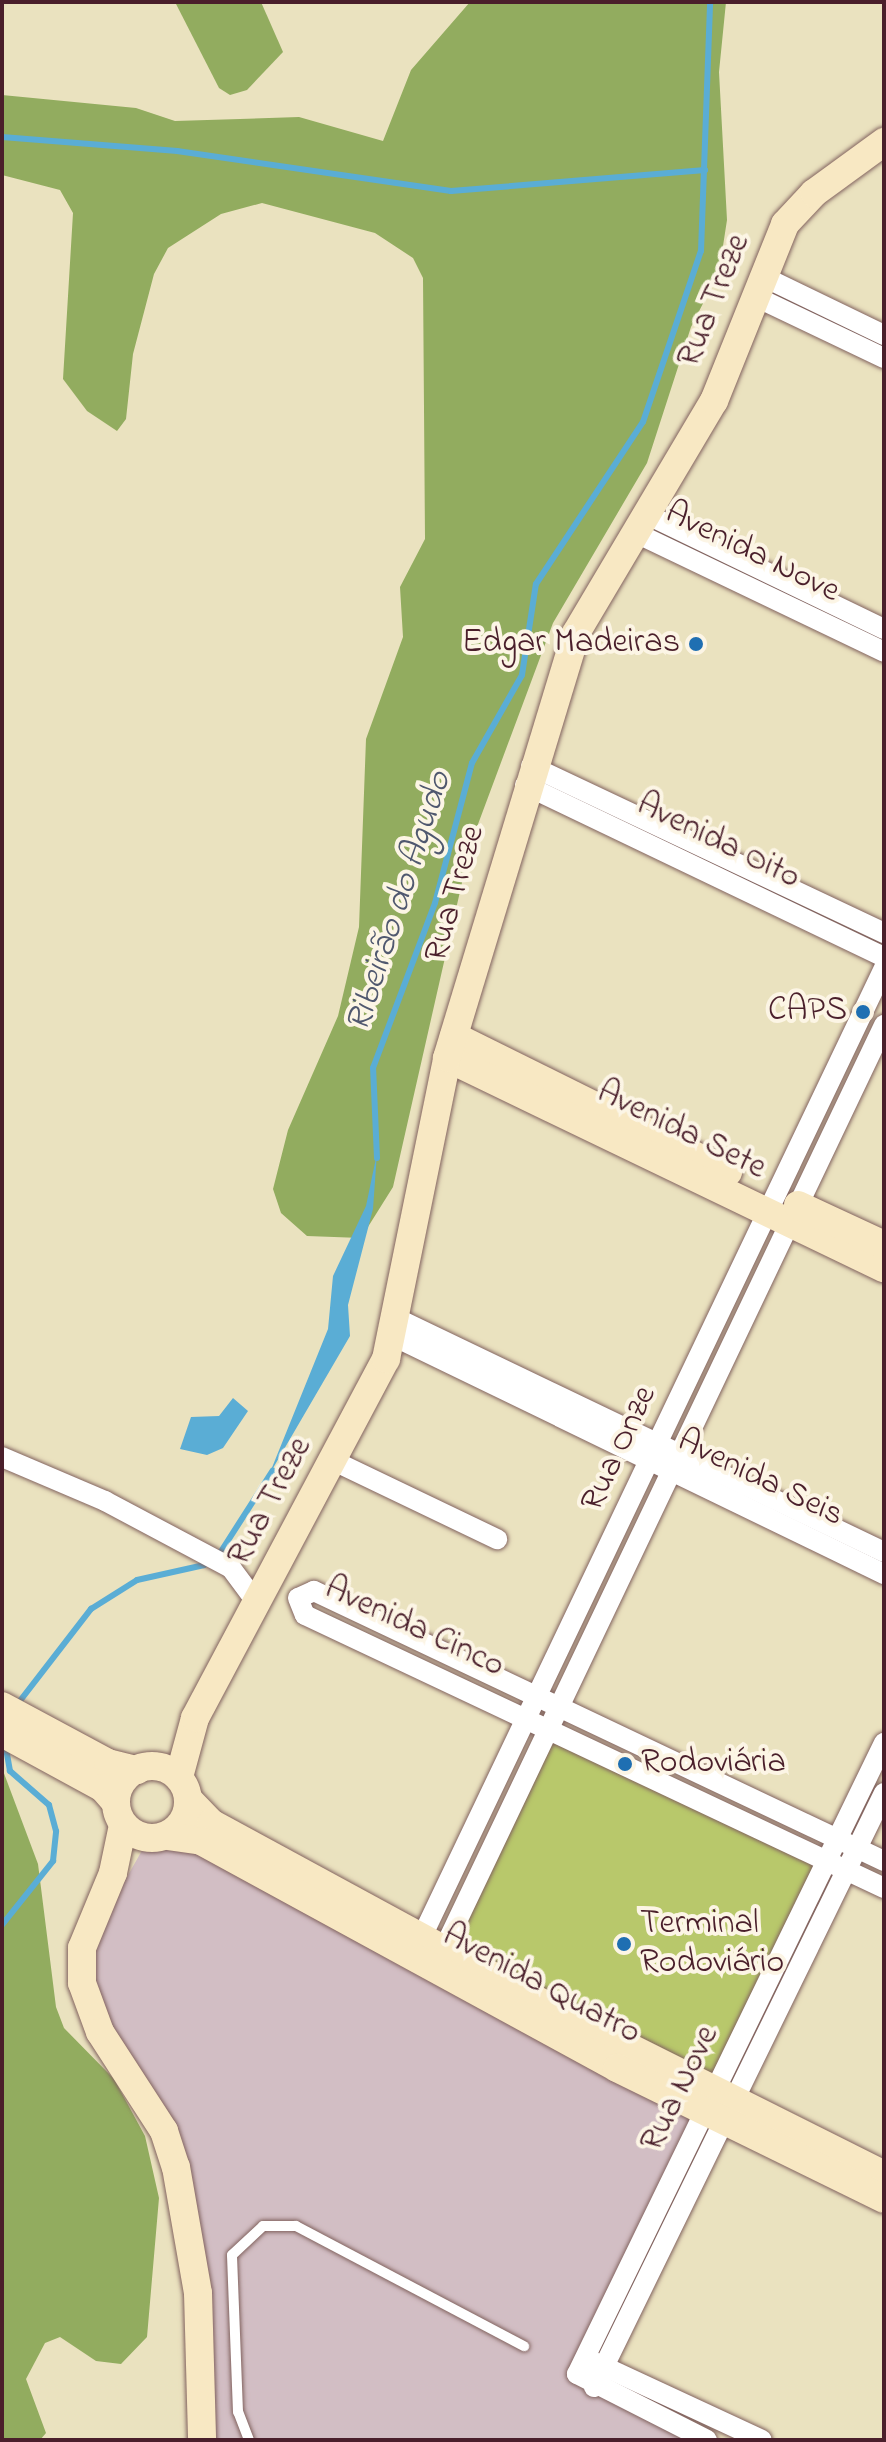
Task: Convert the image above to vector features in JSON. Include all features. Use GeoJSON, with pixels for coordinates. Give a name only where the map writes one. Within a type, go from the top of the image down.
{"type":"FeatureCollection","features":[{"type":"Feature","properties":{"kind":"street","name":"Rua Treze"},"geometry":{"type":"LineString","coordinates":[[143,1768],[195,1718],[334,1461],[396,1328],[450,1047],[528,775],[576,633],[714,401],[758,286],[793,214],[884,142]]}},
{"type":"Feature","properties":{"kind":"street"},"geometry":{"type":"LineString","coordinates":[[758,286],[884,335]]}},
{"type":"Feature","properties":{"kind":"street"},"geometry":{"type":"LineString","coordinates":[[758,286],[884,358]]}},
{"type":"Feature","properties":{"kind":"street","name":"Avenida Nove"},"geometry":{"type":"LineString","coordinates":[[642,524],[884,629]]}},
{"type":"Feature","properties":{"kind":"street","name":"Avenida Nove"},"geometry":{"type":"LineString","coordinates":[[642,524],[884,652]]}},
{"type":"Feature","properties":{"kind":"street","name":"Avenida Oito"},"geometry":{"type":"LineString","coordinates":[[528,775],[884,933]]}},
{"type":"Feature","properties":{"kind":"street","name":"Avenida Oito"},"geometry":{"type":"LineString","coordinates":[[528,775],[884,957]]}},
{"type":"Feature","properties":{"kind":"street","name":"Rua Onze"},"geometry":{"type":"LineString","coordinates":[[428,1953],[526,1717],[663,1457],[782,1209],[884,968]]}},
{"type":"Feature","properties":{"kind":"street","name":"Rua Onze"},"geometry":{"type":"LineString","coordinates":[[782,1209],[884,1025]]}},
{"type":"Feature","properties":{"kind":"street","name":"Avenida Sete"},"geometry":{"type":"LineString","coordinates":[[450,1047],[782,1209],[884,1268]]}},
{"type":"Feature","properties":{"kind":"street","name":"Avenida Sete"},"geometry":{"type":"LineString","coordinates":[[782,1209],[884,1245]]}},
{"type":"Feature","properties":{"kind":"street","name":"Avenida Seis"},"geometry":{"type":"LineString","coordinates":[[396,1328],[822,1534],[884,1574]]}},
{"type":"Feature","properties":{"kind":"street"},"geometry":{"type":"LineString","coordinates":[[2,1457],[231,1568],[257,1603]]}},
{"type":"Feature","properties":{"kind":"street","name":"Rua Onze"},"geometry":{"type":"LineString","coordinates":[[428,1953],[558,1705],[663,1457]]}},
{"type":"Feature","properties":{"kind":"street"},"geometry":{"type":"LineString","coordinates":[[334,1461],[497,1539]]}},
{"type":"Feature","properties":{"kind":"street","name":"Avenida Seis"},"geometry":{"type":"LineString","coordinates":[[822,1534],[884,1552]]}},
{"type":"Feature","properties":{"kind":"street","name":"Avenida Cinco"},"geometry":{"type":"LineString","coordinates":[[884,1861],[314,1591],[298,1598],[305,1615],[884,1888]]}},
{"type":"Feature","properties":{"kind":"street"},"geometry":{"type":"LineString","coordinates":[[2,1706],[77,1760],[120,1814],[160,1838]]}},
{"type":"Feature","properties":{"kind":"street","name":"Rua Treze"},"geometry":{"type":"LineString","coordinates":[[184,1788],[195,1718]]}},
{"type":"Feature","properties":{"kind":"street"},"geometry":{"type":"LineString","coordinates":[[2,1733],[77,1760],[143,1768],[184,1788],[185,1819],[110,1884]]}},
{"type":"Feature","properties":{"kind":"street","name":"Rua Nove"},"geometry":{"type":"LineString","coordinates":[[586,2374],[720,2106],[847,1870],[848,1844],[884,1743]]}},
{"type":"Feature","properties":{"kind":"street"},"geometry":{"type":"LineString","coordinates":[[143,1768],[120,1785],[120,1814],[110,1884],[82,1948],[82,1983],[100,2032],[164,2131],[176,2167],[198,2293],[202,2440]]}},
{"type":"Feature","properties":{"kind":"street","name":"Avenida Quatro"},"geometry":{"type":"LineString","coordinates":[[184,1788],[211,1823],[312,1889]]}},
{"type":"Feature","properties":{"kind":"street","name":"Rua Nove"},"geometry":{"type":"LineString","coordinates":[[586,2374],[604,2367],[828,1861],[848,1844],[884,1793]]}},
{"type":"Feature","properties":{"kind":"street","name":"Avenida Quatro"},"geometry":{"type":"LineString","coordinates":[[160,1838],[201,1841],[312,1889],[720,2106],[877,2183]]}},
{"type":"Feature","properties":{"kind":"street"},"geometry":{"type":"LineString","coordinates":[[604,2367],[762,2440]]}},
{"type":"Feature","properties":{"kind":"street"},"geometry":{"type":"LineString","coordinates":[[586,2374],[707,2440]]}},
{"type":"Feature","properties":{"kind":"lane"},"geometry":{"type":"LineString","coordinates":[[249,2440],[238,2412],[232,2255],[263,2226],[296,2226],[524,2346]]}},
{"type":"Feature","properties":{"kind":"shaded area"},"geometry":{"type":"Polygon","coordinates":[[[187,1840],[703,2112],[577,2375],[704,2440],[213,2440],[211,2282],[179,2166],[123,2061],[85,1951],[144,1847],[187,1840]]]}},
{"type":"Feature","properties":{"kind":"green space"},"geometry":{"type":"Polygon","coordinates":[[[175,2],[261,2],[283,52],[247,90],[230,95],[219,88],[175,2]]]}},
{"type":"Feature","properties":{"kind":"green space"},"geometry":{"type":"Polygon","coordinates":[[[470,2],[726,2],[719,72],[727,220],[719,272],[691,327],[647,463],[553,623],[471,843],[393,1187],[361,1238],[307,1236],[281,1213],[273,1189],[288,1130],[338,1016],[359,927],[366,739],[403,637],[400,587],[425,539],[423,278],[413,258],[375,233],[262,203],[221,214],[168,248],[154,274],[133,354],[126,419],[117,431],[87,411],[63,379],[73,213],[60,190],[2,175],[2,95],[136,108],[175,121],[299,117],[383,141],[411,70],[470,2]]]}},
{"type":"Feature","properties":{"kind":"green space"},"geometry":{"type":"Polygon","coordinates":[[[547,1727],[828,1861],[715,2092],[445,1948],[547,1727]]]}},
{"type":"Feature","properties":{"kind":"green space"},"geometry":{"type":"Polygon","coordinates":[[[2,1768],[38,1864],[56,2007],[64,2028],[114,2079],[145,2136],[159,2198],[147,2337],[121,2364],[96,2361],[60,2337],[45,2343],[26,2379],[46,2433],[40,2440],[2,2440],[2,1768]]]}},
{"type":"Feature","properties":{"kind":"water"},"geometry":{"type":"Polygon","coordinates":[[[377,1153],[373,1209],[348,1305],[350,1336],[269,1475],[328,1329],[333,1276],[366,1206],[377,1153]]]}},
{"type":"Feature","properties":{"kind":"water"},"geometry":{"type":"Polygon","coordinates":[[[233,1398],[248,1411],[223,1448],[207,1455],[180,1449],[191,1417],[219,1416],[233,1398]]]}},
{"type":"Feature","properties":{"kind":"waterway","name":"Ribeirão do Agudo"},"geometry":{"type":"LineString","coordinates":[[377,1158],[373,1068],[435,903],[472,763],[522,675],[536,584],[643,422],[701,251],[710,2]]}},
{"type":"Feature","properties":{"kind":"waterway"},"geometry":{"type":"LineString","coordinates":[[2,137],[177,151],[451,191],[705,170]]}},
{"type":"Feature","properties":{"kind":"waterway","name":"Ribeirão do Agudo"},"geometry":{"type":"LineString","coordinates":[[16,1706],[91,1609],[137,1580],[204,1565],[220,1553],[273,1470]]}},
{"type":"Feature","properties":{"kind":"waterway","name":"Ribeirão do Agudo"},"geometry":{"type":"LineString","coordinates":[[2,1925],[53,1861],[56,1831],[49,1805],[10,1771],[5,1744]]}},
{"type":"Feature","properties":{"kind":"place","name":"Edgar Madeiras"},"geometry":{"type":"Point","coordinates":[696,644]}},
{"type":"Feature","properties":{"kind":"place","name":"CAPS"},"geometry":{"type":"Point","coordinates":[863,1012]}},
{"type":"Feature","properties":{"kind":"place","name":"Rodoviária"},"geometry":{"type":"Point","coordinates":[625,1764]}},
{"type":"Feature","properties":{"kind":"place","name":"Terminal Rodoviário"},"geometry":{"type":"Point","coordinates":[624,1944]}}]}
